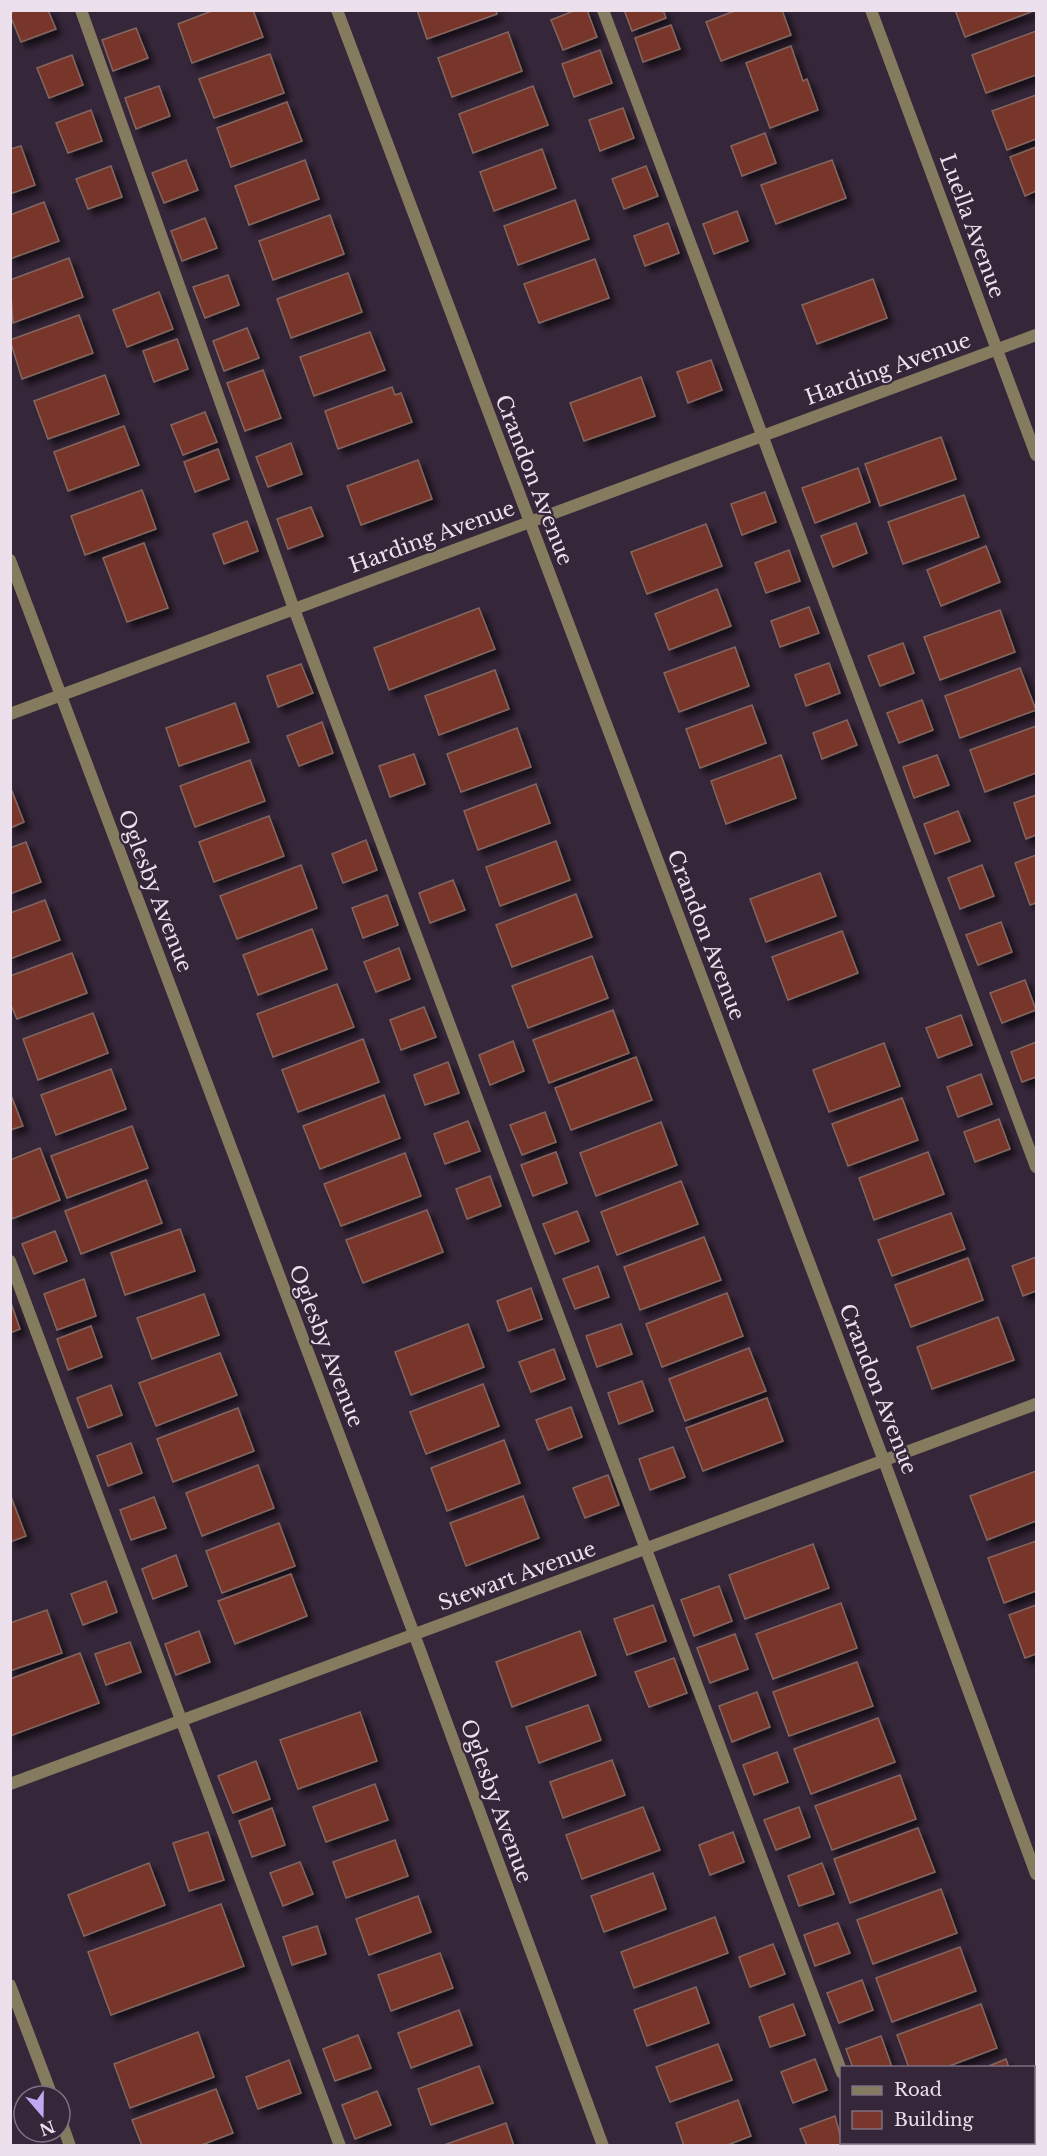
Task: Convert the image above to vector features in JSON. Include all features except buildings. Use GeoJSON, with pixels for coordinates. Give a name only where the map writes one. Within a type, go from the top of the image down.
{"type":"FeatureCollection","features":[{"type":"Feature","properties":{"kind":"street"},"geometry":{"type":"LineString","coordinates":[[81,10],[294,609],[840,2068]]}},
{"type":"Feature","properties":{"kind":"street","name":"Crandon Avenue"},"geometry":{"type":"LineString","coordinates":[[337,10],[884,1461],[1036,1874]]}},
{"type":"Feature","properties":{"kind":"street"},"geometry":{"type":"LineString","coordinates":[[603,10],[764,435],[1036,1167]]}},
{"type":"Feature","properties":{"kind":"street","name":"Luella Avenue"},"geometry":{"type":"LineString","coordinates":[[871,10],[1036,455]]}},
{"type":"Feature","properties":{"kind":"street","name":"Harding Avenue"},"geometry":{"type":"LineString","coordinates":[[10,714],[1036,334]]}},
{"type":"Feature","properties":{"kind":"street","name":"Oglesby Avenue"},"geometry":{"type":"LineString","coordinates":[[10,560],[603,2145]]}},
{"type":"Feature","properties":{"kind":"street"},"geometry":{"type":"LineString","coordinates":[[10,1261],[340,2145]]}},
{"type":"Feature","properties":{"kind":"street","name":"Stewart Avenue"},"geometry":{"type":"LineString","coordinates":[[10,1784],[1036,1404]]}},
{"type":"Feature","properties":{"kind":"street"},"geometry":{"type":"LineString","coordinates":[[10,1984],[48,2084]]}}]}
